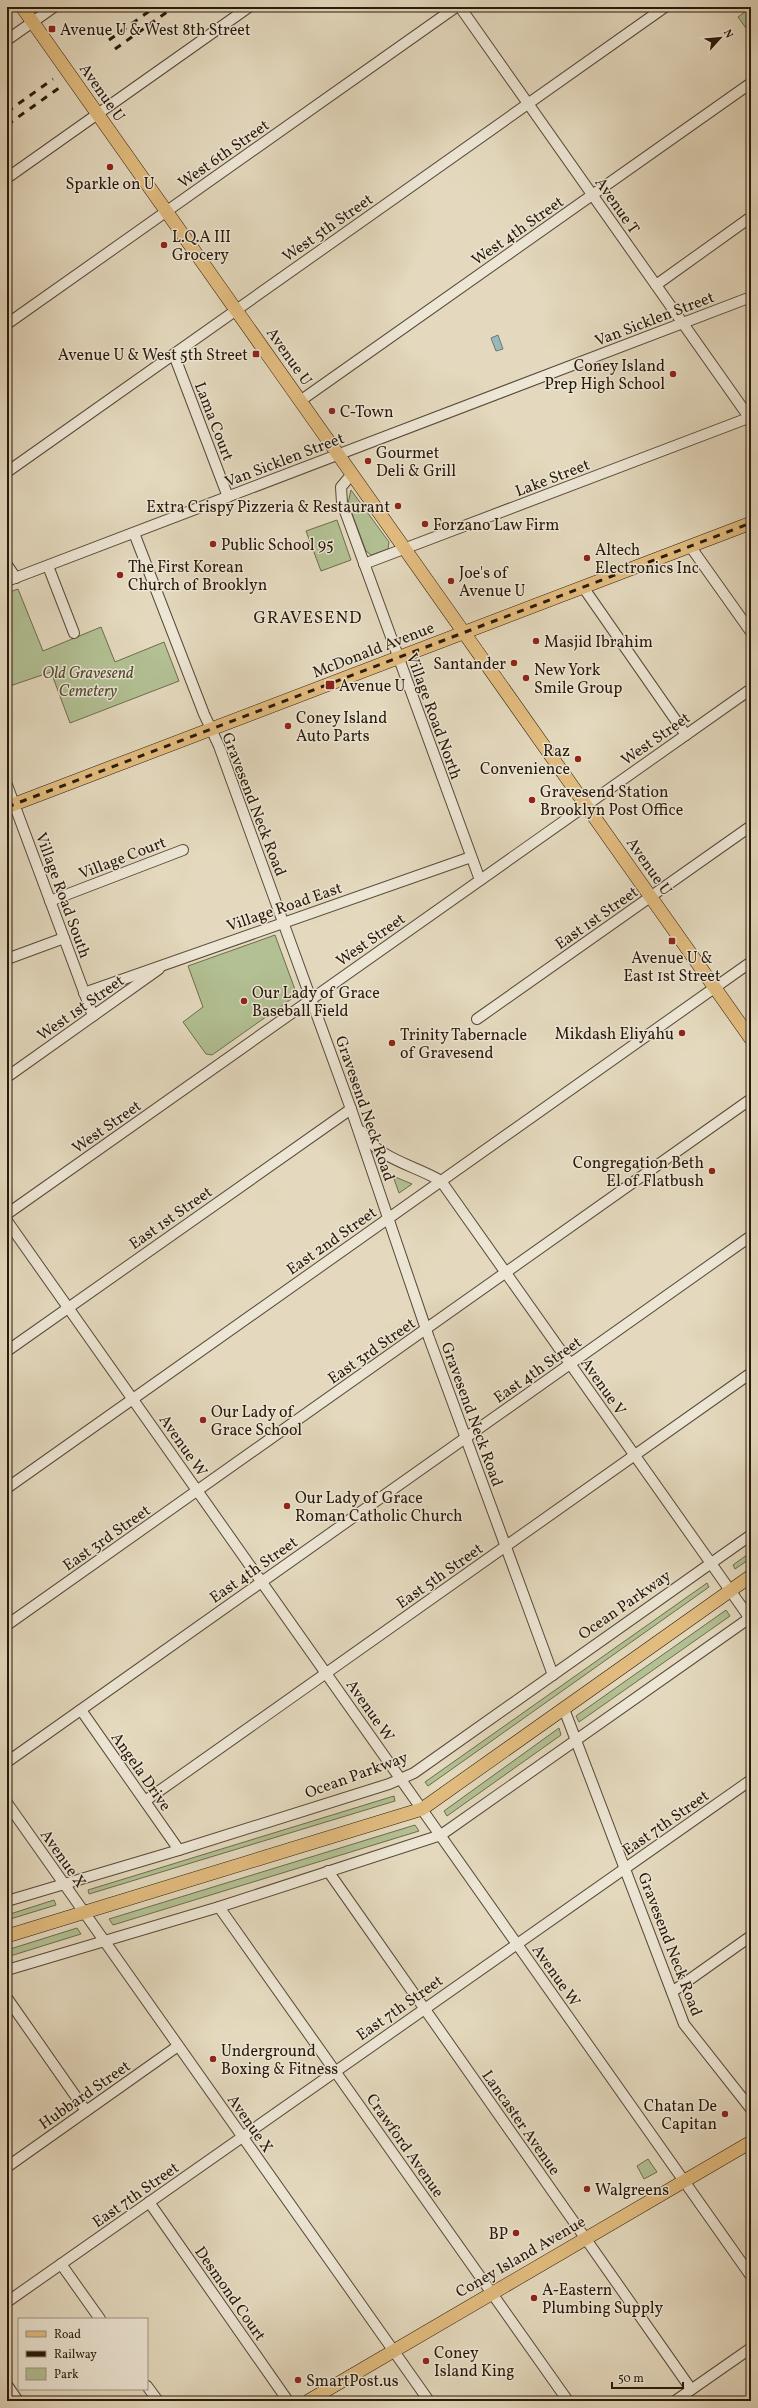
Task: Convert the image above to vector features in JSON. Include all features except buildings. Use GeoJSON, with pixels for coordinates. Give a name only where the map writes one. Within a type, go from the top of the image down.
{"type":"FeatureCollection","features":[{"type":"Feature","properties":{"kind":"main road","name":"Avenue U"},"geometry":{"type":"LineString","coordinates":[[22,7],[751,1039]]}},
{"type":"Feature","properties":{"kind":"main road","name":"McDonald Avenue"},"geometry":{"type":"LineString","coordinates":[[11,806],[212,730],[397,657],[751,523]]}},
{"type":"Feature","properties":{"kind":"main road"},"geometry":{"type":"LineString","coordinates":[[7,1936],[422,1809],[751,1576]]}},
{"type":"Feature","properties":{"kind":"main road","name":"Coney Island Avenue"},"geometry":{"type":"LineString","coordinates":[[308,2401],[492,2292],[751,2142]]}},
{"type":"Feature","properties":{"kind":"street"},"geometry":{"type":"LineString","coordinates":[[7,40],[54,7]]}},
{"type":"Feature","properties":{"kind":"street"},"geometry":{"type":"LineString","coordinates":[[7,178],[249,7]]}},
{"type":"Feature","properties":{"kind":"street","name":"West 6th Street"},"geometry":{"type":"LineString","coordinates":[[7,324],[456,7]]}},
{"type":"Feature","properties":{"kind":"street","name":"Avenue T"},"geometry":{"type":"LineString","coordinates":[[460,7],[750,418]]}},
{"type":"Feature","properties":{"kind":"street","name":"West 5th Street"},"geometry":{"type":"LineString","coordinates":[[7,472],[665,7]]}},
{"type":"Feature","properties":{"kind":"street","name":"West 4th Street"},"geometry":{"type":"LineString","coordinates":[[300,401],[751,83]]}},
{"type":"Feature","properties":{"kind":"street"},"geometry":{"type":"LineString","coordinates":[[656,285],[751,218]]}},
{"type":"Feature","properties":{"kind":"street","name":"Van Sicklen Street"},"geometry":{"type":"LineString","coordinates":[[11,579],[751,297]]}},
{"type":"Feature","properties":{"kind":"street","name":"Lama Court"},"geometry":{"type":"LineString","coordinates":[[174,355],[228,497]]}},
{"type":"Feature","properties":{"kind":"street","name":"Lake Street"},"geometry":{"type":"LineString","coordinates":[[364,564],[750,418]]}},
{"type":"Feature","properties":{"kind":"street","name":"Village Road North"},"geometry":{"type":"LineString","coordinates":[[352,474],[342,487],[342,503],[471,857]]}},
{"type":"Feature","properties":{"kind":"street","name":"Gravesend Neck Road"},"geometry":{"type":"LineString","coordinates":[[134,533],[219,746],[353,1114],[426,1329],[553,1675]]}},
{"type":"Feature","properties":{"kind":"street"},"geometry":{"type":"LineString","coordinates":[[690,546],[751,632]]}},
{"type":"Feature","properties":{"kind":"street"},"geometry":{"type":"LineString","coordinates":[[7,565],[11,579]]}},
{"type":"Feature","properties":{"kind":"street"},"geometry":{"type":"LineString","coordinates":[[48,566],[74,633]]}},
{"type":"Feature","properties":{"kind":"street"},"geometry":{"type":"LineString","coordinates":[[583,587],[686,735]]}},
{"type":"Feature","properties":{"kind":"street","name":"West Street"},"geometry":{"type":"LineString","coordinates":[[7,1214],[751,689]]}},
{"type":"Feature","properties":{"kind":"street","name":"Village Road South"},"geometry":{"type":"LineString","coordinates":[[7,785],[11,806],[50,901],[93,1016]]}},
{"type":"Feature","properties":{"kind":"street","name":"East 1st Street"},"geometry":{"type":"LineString","coordinates":[[477,1019],[751,826]]}},
{"type":"Feature","properties":{"kind":"street","name":"Village Court"},"geometry":{"type":"LineString","coordinates":[[50,901],[183,850]]}},
{"type":"Feature","properties":{"kind":"street"},"geometry":{"type":"LineString","coordinates":[[471,857],[480,880]]}},
{"type":"Feature","properties":{"kind":"street","name":"Village Road East"},"geometry":{"type":"LineString","coordinates":[[84,993],[471,857]]}},
{"type":"Feature","properties":{"kind":"street"},"geometry":{"type":"LineString","coordinates":[[7,959],[64,938]]}},
{"type":"Feature","properties":{"kind":"street","name":"West 1st Street"},"geometry":{"type":"LineString","coordinates":[[7,1077],[170,962]]}},
{"type":"Feature","properties":{"kind":"street","name":"East 2nd Street"},"geometry":{"type":"LineString","coordinates":[[7,1488],[751,962]]}},
{"type":"Feature","properties":{"kind":"street","name":"East 3rd Street"},"geometry":{"type":"LineString","coordinates":[[7,1625],[751,1099]]}},
{"type":"Feature","properties":{"kind":"street","name":"East 1st Street"},"geometry":{"type":"LineString","coordinates":[[7,1350],[353,1114]]}},
{"type":"Feature","properties":{"kind":"street","name":"Avenue V"},"geometry":{"type":"LineString","coordinates":[[353,1114],[367,1140],[375,1148],[441,1181],[751,1618]]}},
{"type":"Feature","properties":{"kind":"street","name":"Avenue W"},"geometry":{"type":"LineString","coordinates":[[7,1221],[751,2276]]}},
{"type":"Feature","properties":{"kind":"street","name":"East 4th Street"},"geometry":{"type":"LineString","coordinates":[[7,1762],[751,1236]]}},
{"type":"Feature","properties":{"kind":"street","name":"East 5th Street"},"geometry":{"type":"LineString","coordinates":[[145,1801],[751,1373]]}},
{"type":"Feature","properties":{"kind":"street","name":"Ocean Parkway"},"geometry":{"type":"LineString","coordinates":[[7,1901],[179,1850],[401,1779],[414,1773],[751,1535]]}},
{"type":"Feature","properties":{"kind":"street"},"geometry":{"type":"LineString","coordinates":[[7,1970],[219,1907],[441,1835],[751,1618]]}},
{"type":"Feature","properties":{"kind":"street","name":"Gravesend Neck Road"},"geometry":{"type":"LineString","coordinates":[[564,1708],[684,2024],[751,2109]]}},
{"type":"Feature","properties":{"kind":"street","name":"Angela Drive"},"geometry":{"type":"LineString","coordinates":[[81,1710],[179,1850]]}},
{"type":"Feature","properties":{"kind":"street","name":"East 7th Street"},"geometry":{"type":"LineString","coordinates":[[7,2302],[516,1943],[751,1780]]}},
{"type":"Feature","properties":{"kind":"street","name":"Avenue X"},"geometry":{"type":"LineString","coordinates":[[7,1803],[429,2401]]}},
{"type":"Feature","properties":{"kind":"street","name":"Lancaster Avenue"},"geometry":{"type":"LineString","coordinates":[[328,1871],[691,2389]]}},
{"type":"Feature","properties":{"kind":"street","name":"Crawford Avenue"},"geometry":{"type":"LineString","coordinates":[[219,1907],[568,2401]]}},
{"type":"Feature","properties":{"kind":"street"},"geometry":{"type":"LineString","coordinates":[[672,1992],[751,1936]]}},
{"type":"Feature","properties":{"kind":"street"},"geometry":{"type":"LineString","coordinates":[[7,1998],[86,2111]]}},
{"type":"Feature","properties":{"kind":"street","name":"Hubbard Street"},"geometry":{"type":"LineString","coordinates":[[7,2167],[178,2046]]}},
{"type":"Feature","properties":{"kind":"street","name":"Desmond Court"},"geometry":{"type":"LineString","coordinates":[[149,2202],[288,2401]]}},
{"type":"Feature","properties":{"kind":"street"},"geometry":{"type":"LineString","coordinates":[[61,2264],[99,2318]]}},
{"type":"Feature","properties":{"kind":"street"},"geometry":{"type":"LineString","coordinates":[[675,2401],[751,2348]]}},
{"type":"Feature","properties":{"kind":"street"},"geometry":{"type":"LineString","coordinates":[[7,2385],[18,2401]]}},
{"type":"Feature","properties":{"kind":"street"},"geometry":{"type":"LineString","coordinates":[[148,2387],[158,2401]]}},
{"type":"Feature","properties":{"kind":"green space"},"geometry":{"type":"Polygon","coordinates":[[[750,8],[751,10],[751,35],[738,17],[750,8]]]}},
{"type":"Feature","properties":{"kind":"green space"},"geometry":{"type":"Polygon","coordinates":[[[351,490],[389,542],[388,549],[371,555],[366,551],[348,503],[351,490]]]}},
{"type":"Feature","properties":{"kind":"green space"},"geometry":{"type":"Polygon","coordinates":[[[337,520],[351,560],[321,571],[306,531],[337,520]]]}},
{"type":"Feature","properties":{"kind":"green space","name":"Old Gravesend Cemetery"},"geometry":{"type":"Polygon","coordinates":[[[18,589],[43,651],[101,627],[115,662],[164,642],[179,681],[70,723],[51,672],[7,687],[7,593],[18,589]]]}},
{"type":"Feature","properties":{"kind":"green space","name":"Our Lady of Grace Baseball Field"},"geometry":{"type":"Polygon","coordinates":[[[275,935],[297,995],[212,1055],[206,1054],[183,1022],[203,1007],[188,966],[275,935]]]}},
{"type":"Feature","properties":{"kind":"green space"},"geometry":{"type":"Polygon","coordinates":[[[393,1176],[412,1184],[399,1193],[393,1176]]]}},
{"type":"Feature","properties":{"kind":"green space"},"geometry":{"type":"Polygon","coordinates":[[[751,1552],[751,1558],[735,1569],[733,1565],[751,1552]]]}},
{"type":"Feature","properties":{"kind":"green space"},"geometry":{"type":"Polygon","coordinates":[[[707,1583],[709,1587],[428,1786],[425,1782],[707,1583]]]}},
{"type":"Feature","properties":{"kind":"green space"},"geometry":{"type":"Polygon","coordinates":[[[726,1610],[730,1616],[579,1722],[576,1716],[726,1610]]]}},
{"type":"Feature","properties":{"kind":"green space"},"geometry":{"type":"Polygon","coordinates":[[[559,1728],[561,1735],[447,1816],[444,1811],[559,1728]]]}},
{"type":"Feature","properties":{"kind":"green space"},"geometry":{"type":"Polygon","coordinates":[[[394,1796],[395,1801],[89,1894],[88,1890],[394,1796]]]}},
{"type":"Feature","properties":{"kind":"green space"},"geometry":{"type":"Polygon","coordinates":[[[415,1825],[419,1831],[113,1925],[109,1919],[415,1825]]]}},
{"type":"Feature","properties":{"kind":"green space"},"geometry":{"type":"Polygon","coordinates":[[[54,1900],[56,1905],[7,1920],[7,1915],[54,1900]]]}},
{"type":"Feature","properties":{"kind":"green space"},"geometry":{"type":"Polygon","coordinates":[[[77,1928],[81,1934],[7,1957],[7,1950],[77,1928]]]}},
{"type":"Feature","properties":{"kind":"green space"},"geometry":{"type":"Polygon","coordinates":[[[648,2159],[657,2172],[644,2179],[637,2166],[648,2159]]]}},
{"type":"Feature","properties":{"kind":"water"},"geometry":{"type":"Polygon","coordinates":[[[498,335],[503,349],[496,351],[491,338],[498,335]]]}},
{"type":"Feature","properties":{"kind":"railway"},"geometry":{"type":"LineString","coordinates":[[109,40],[155,7]]}},
{"type":"Feature","properties":{"kind":"railway"},"geometry":{"type":"LineString","coordinates":[[115,49],[174,7]]}},
{"type":"Feature","properties":{"kind":"railway"},"geometry":{"type":"LineString","coordinates":[[7,112],[53,79]]}},
{"type":"Feature","properties":{"kind":"railway"},"geometry":{"type":"LineString","coordinates":[[7,125],[59,88]]}},
{"type":"Feature","properties":{"kind":"railway"},"geometry":{"type":"LineString","coordinates":[[7,807],[751,523]]}},
{"type":"Feature","properties":{"kind":"place","name":"Avenue U & West 8th Street"},"geometry":{"type":"Point","coordinates":[52,29]}},
{"type":"Feature","properties":{"kind":"place","name":"Sparkle on U"},"geometry":{"type":"Point","coordinates":[110,167]}},
{"type":"Feature","properties":{"kind":"place","name":"L.Q.A III Grocery"},"geometry":{"type":"Point","coordinates":[164,245]}},
{"type":"Feature","properties":{"kind":"place","name":"Avenue U & West 5th Street"},"geometry":{"type":"Point","coordinates":[256,354]}},
{"type":"Feature","properties":{"kind":"place","name":"Coney Island Prep High School"},"geometry":{"type":"Point","coordinates":[673,374]}},
{"type":"Feature","properties":{"kind":"place","name":"C-Town"},"geometry":{"type":"Point","coordinates":[332,411]}},
{"type":"Feature","properties":{"kind":"place","name":"Gourmet Deli & Grill"},"geometry":{"type":"Point","coordinates":[368,461]}},
{"type":"Feature","properties":{"kind":"place","name":"Extra Crispy Pizzeria & Restaurant"},"geometry":{"type":"Point","coordinates":[398,506]}},
{"type":"Feature","properties":{"kind":"place","name":"Forzano Law Firm"},"geometry":{"type":"Point","coordinates":[425,524]}},
{"type":"Feature","properties":{"kind":"place","name":"Public School 95"},"geometry":{"type":"Point","coordinates":[213,544]}},
{"type":"Feature","properties":{"kind":"place","name":"Altech Electronics Inc"},"geometry":{"type":"Point","coordinates":[587,558]}},
{"type":"Feature","properties":{"kind":"place","name":"The First Korean Church of Brooklyn"},"geometry":{"type":"Point","coordinates":[120,575]}},
{"type":"Feature","properties":{"kind":"place","name":"Joe's of Avenue U"},"geometry":{"type":"Point","coordinates":[451,581]}},
{"type":"Feature","properties":{"kind":"place","name":"Masjid Ibrahim"},"geometry":{"type":"Point","coordinates":[536,641]}},
{"type":"Feature","properties":{"kind":"place","name":"Santander"},"geometry":{"type":"Point","coordinates":[514,663]}},
{"type":"Feature","properties":{"kind":"place","name":"New York Smile Group"},"geometry":{"type":"Point","coordinates":[526,678]}},
{"type":"Feature","properties":{"kind":"place","name":"Avenue U"},"geometry":{"type":"Point","coordinates":[330,685]}},
{"type":"Feature","properties":{"kind":"place","name":"Coney Island Auto Parts"},"geometry":{"type":"Point","coordinates":[288,726]}},
{"type":"Feature","properties":{"kind":"place","name":"Raz Convenience"},"geometry":{"type":"Point","coordinates":[578,759]}},
{"type":"Feature","properties":{"kind":"place","name":"Gravesend Station Brooklyn Post Office"},"geometry":{"type":"Point","coordinates":[532,800]}},
{"type":"Feature","properties":{"kind":"place","name":"Avenue U & East 1st Street"},"geometry":{"type":"Point","coordinates":[672,941]}},
{"type":"Feature","properties":{"kind":"place","name":"Our Lady of Grace Baseball Field"},"geometry":{"type":"Point","coordinates":[244,1001]}},
{"type":"Feature","properties":{"kind":"place","name":"Mikdash Eliyahu"},"geometry":{"type":"Point","coordinates":[682,1033]}},
{"type":"Feature","properties":{"kind":"place","name":"Trinity Tabernacle of Gravesend"},"geometry":{"type":"Point","coordinates":[392,1043]}},
{"type":"Feature","properties":{"kind":"place","name":"Congregation Beth El of Flatbush"},"geometry":{"type":"Point","coordinates":[712,1171]}},
{"type":"Feature","properties":{"kind":"place","name":"Our Lady of Grace School"},"geometry":{"type":"Point","coordinates":[203,1420]}},
{"type":"Feature","properties":{"kind":"place","name":"Our Lady of Grace Roman Catholic Church"},"geometry":{"type":"Point","coordinates":[287,1506]}},
{"type":"Feature","properties":{"kind":"place","name":"Underground Boxing & Fitness"},"geometry":{"type":"Point","coordinates":[213,2059]}},
{"type":"Feature","properties":{"kind":"place","name":"Chatan De Capitan"},"geometry":{"type":"Point","coordinates":[725,2114]}},
{"type":"Feature","properties":{"kind":"place","name":"Walgreens"},"geometry":{"type":"Point","coordinates":[587,2189]}},
{"type":"Feature","properties":{"kind":"place","name":"BP"},"geometry":{"type":"Point","coordinates":[516,2233]}},
{"type":"Feature","properties":{"kind":"place","name":"A-Eastern Plumbing Supply"},"geometry":{"type":"Point","coordinates":[534,2298]}},
{"type":"Feature","properties":{"kind":"place","name":"Coney Island King"},"geometry":{"type":"Point","coordinates":[426,2361]}},
{"type":"Feature","properties":{"kind":"place","name":"SmartPost.us"},"geometry":{"type":"Point","coordinates":[298,2380]}},
{"type":"Feature","properties":{"kind":"district","name":"GRAVESEND"},"geometry":{"type":"Point","coordinates":[308,617]}}]}
